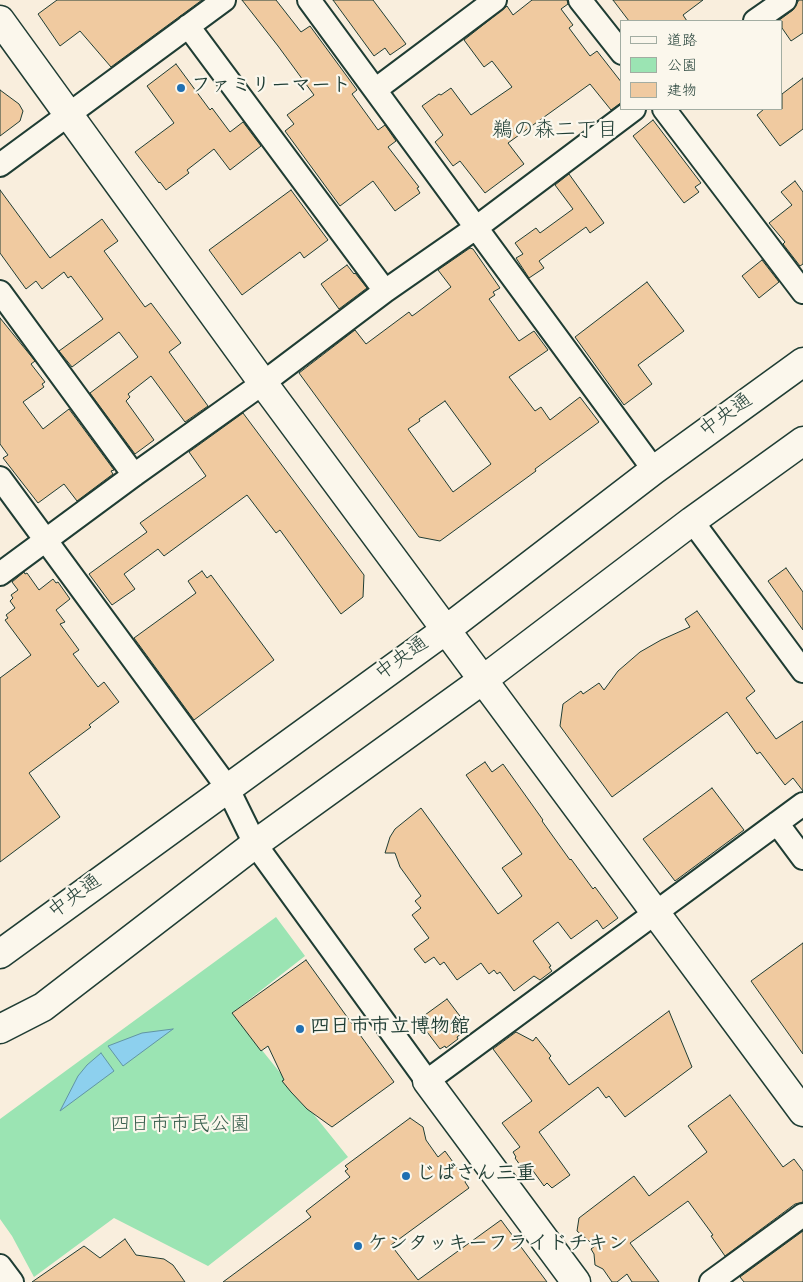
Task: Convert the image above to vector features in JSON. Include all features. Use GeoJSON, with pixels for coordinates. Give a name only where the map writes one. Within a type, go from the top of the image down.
{"type":"FeatureCollection","features":[{"type":"Feature","properties":{"kind":"street"},"geometry":{"type":"LineString","coordinates":[[0,165],[224,0]]}},
{"type":"Feature","properties":{"kind":"street"},"geometry":{"type":"LineString","coordinates":[[309,0],[654,470]]}},
{"type":"Feature","properties":{"kind":"street"},"geometry":{"type":"LineString","coordinates":[[375,90],[495,0]]}},
{"type":"Feature","properties":{"kind":"street"},"geometry":{"type":"LineString","coordinates":[[580,0],[620,50]]}},
{"type":"Feature","properties":{"kind":"street"},"geometry":{"type":"LineString","coordinates":[[756,20],[785,0]]}},
{"type":"Feature","properties":{"kind":"street"},"geometry":{"type":"LineString","coordinates":[[0,20],[263,383],[803,1112]]}},
{"type":"Feature","properties":{"kind":"street"},"geometry":{"type":"LineString","coordinates":[[188,26],[385,291]]}},
{"type":"Feature","properties":{"kind":"street"},"geometry":{"type":"LineString","coordinates":[[0,574],[263,383],[385,291],[477,227],[633,110]]}},
{"type":"Feature","properties":{"kind":"street"},"geometry":{"type":"LineString","coordinates":[[665,110],[803,292]]}},
{"type":"Feature","properties":{"kind":"street"},"geometry":{"type":"LineString","coordinates":[[0,292],[134,475]]}},
{"type":"Feature","properties":{"kind":"street","name":"中央通"},"geometry":{"type":"LineString","coordinates":[[0,954],[227,787],[447,629],[654,470],[803,362]]}},
{"type":"Feature","properties":{"kind":"street"},"geometry":{"type":"LineString","coordinates":[[0,1029],[44,1007],[255,844],[484,679],[692,521],[803,441]]}},
{"type":"Feature","properties":{"kind":"street"},"geometry":{"type":"LineString","coordinates":[[0,478],[227,787],[255,844],[576,1282]]}},
{"type":"Feature","properties":{"kind":"street"},"geometry":{"type":"LineString","coordinates":[[692,521],[803,671]]}},
{"type":"Feature","properties":{"kind":"street"},"geometry":{"type":"LineString","coordinates":[[427,1080],[803,804]]}},
{"type":"Feature","properties":{"kind":"street"},"geometry":{"type":"LineString","coordinates":[[777,823],[803,858]]}},
{"type":"Feature","properties":{"kind":"street"},"geometry":{"type":"LineString","coordinates":[[711,1282],[803,1215]]}},
{"type":"Feature","properties":{"kind":"street"},"geometry":{"type":"LineString","coordinates":[[0,1266],[12,1282]]}},
{"type":"Feature","properties":{"kind":"green space","name":"四日市市民公園"},"geometry":{"type":"Polygon","coordinates":[[[276,917],[305,956],[232,1013],[348,1157],[208,1266],[114,1218],[34,1277],[12,1236],[0,1219],[0,1119],[276,917]]]}},
{"type":"Feature","properties":{"kind":"water"},"geometry":{"type":"Polygon","coordinates":[[[173,1029],[123,1066],[108,1046],[142,1033],[173,1029]]]}},
{"type":"Feature","properties":{"kind":"water"},"geometry":{"type":"Polygon","coordinates":[[[101,1053],[114,1071],[60,1111],[78,1076],[101,1053]]]}},
{"type":"Feature","properties":{"kind":"building"},"geometry":{"type":"Polygon","coordinates":[[[57,0],[202,0],[111,67],[80,31],[60,46],[38,14],[57,0]]]}},
{"type":"Feature","properties":{"kind":"building"},"geometry":{"type":"Polygon","coordinates":[[[242,0],[276,0],[301,32],[310,26],[357,90],[352,94],[378,130],[385,125],[396,141],[388,147],[419,187],[417,188],[420,193],[395,211],[373,181],[340,206],[285,131],[294,124],[287,115],[314,95],[242,0]]]}},
{"type":"Feature","properties":{"kind":"building"},"geometry":{"type":"Polygon","coordinates":[[[333,0],[373,0],[406,44],[390,55],[385,48],[374,56],[333,0]]]}},
{"type":"Feature","properties":{"kind":"building"},"geometry":{"type":"Polygon","coordinates":[[[532,0],[567,0],[568,4],[561,9],[573,25],[569,28],[590,56],[597,51],[620,80],[620,103],[611,110],[590,84],[508,143],[524,164],[485,193],[460,161],[453,166],[435,142],[443,135],[422,106],[451,88],[471,115],[512,87],[492,61],[484,67],[464,40],[507,6],[513,15],[532,0]]]}},
{"type":"Feature","properties":{"kind":"building"},"geometry":{"type":"Polygon","coordinates":[[[613,0],[703,0],[683,15],[686,20],[628,20],[613,0]]]}},
{"type":"Feature","properties":{"kind":"building"},"geometry":{"type":"Polygon","coordinates":[[[799,0],[803,0],[803,33],[791,41],[783,29],[783,20],[779,20],[793,10],[799,0]]]}},
{"type":"Feature","properties":{"kind":"building"},"geometry":{"type":"Polygon","coordinates":[[[176,64],[210,110],[212,108],[230,132],[243,122],[261,146],[230,170],[214,149],[187,170],[189,173],[166,190],[135,152],[174,123],[147,86],[176,64]]]}},
{"type":"Feature","properties":{"kind":"building"},"geometry":{"type":"Polygon","coordinates":[[[803,78],[803,129],[780,146],[757,115],[763,110],[783,110],[783,93],[803,78]]]}},
{"type":"Feature","properties":{"kind":"building"},"geometry":{"type":"Polygon","coordinates":[[[0,90],[19,104],[23,111],[20,121],[0,136],[0,90]]]}},
{"type":"Feature","properties":{"kind":"building"},"geometry":{"type":"Polygon","coordinates":[[[653,120],[701,183],[695,187],[699,192],[684,203],[633,136],[653,120]]]}},
{"type":"Feature","properties":{"kind":"building"},"geometry":{"type":"Polygon","coordinates":[[[569,174],[604,223],[590,233],[586,227],[539,261],[544,268],[529,278],[516,258],[523,254],[515,243],[536,228],[540,233],[573,209],[555,185],[569,174]]]}},
{"type":"Feature","properties":{"kind":"building"},"geometry":{"type":"Polygon","coordinates":[[[795,181],[803,192],[803,264],[800,266],[783,244],[785,242],[769,223],[792,205],[781,192],[795,181]]]}},
{"type":"Feature","properties":{"kind":"building"},"geometry":{"type":"Polygon","coordinates":[[[0,190],[50,258],[102,219],[118,241],[104,251],[145,307],[151,303],[181,343],[169,352],[208,406],[185,422],[151,376],[128,394],[130,397],[126,401],[154,440],[135,454],[90,393],[138,357],[119,332],[72,367],[59,351],[103,319],[71,276],[68,278],[64,272],[42,289],[36,281],[26,289],[0,253],[0,190]]]}},
{"type":"Feature","properties":{"kind":"building"},"geometry":{"type":"Polygon","coordinates":[[[291,190],[328,240],[304,258],[300,252],[242,295],[209,250],[291,190]]]}},
{"type":"Feature","properties":{"kind":"building"},"geometry":{"type":"Polygon","coordinates":[[[470,248],[473,249],[500,288],[493,292],[495,295],[489,299],[519,341],[534,331],[548,350],[509,377],[535,411],[541,407],[550,420],[580,397],[599,422],[440,541],[419,537],[299,373],[355,330],[366,344],[409,312],[412,316],[415,314],[451,287],[438,270],[470,248]],[[445,401],[408,429],[453,492],[491,464],[445,401]]]}},
{"type":"Feature","properties":{"kind":"building"},"geometry":{"type":"Polygon","coordinates":[[[762,260],[779,282],[759,298],[742,276],[762,260]]]}},
{"type":"Feature","properties":{"kind":"building"},"geometry":{"type":"Polygon","coordinates":[[[347,265],[367,288],[339,309],[321,284],[347,265]]]}},
{"type":"Feature","properties":{"kind":"building"},"geometry":{"type":"Polygon","coordinates":[[[647,282],[684,331],[638,365],[652,384],[624,405],[575,337],[647,282]]]}},
{"type":"Feature","properties":{"kind":"building"},"geometry":{"type":"Polygon","coordinates":[[[0,318],[35,361],[31,364],[45,382],[42,384],[44,387],[23,402],[43,429],[69,409],[114,470],[111,471],[113,474],[77,501],[64,484],[38,503],[3,458],[8,455],[0,444],[0,318]]]}},
{"type":"Feature","properties":{"kind":"building"},"geometry":{"type":"Polygon","coordinates":[[[243,413],[364,575],[363,597],[341,614],[280,530],[276,533],[247,495],[164,556],[158,549],[124,574],[135,589],[112,605],[89,574],[147,532],[140,523],[206,476],[189,452],[243,413]]]}},
{"type":"Feature","properties":{"kind":"building"},"geometry":{"type":"Polygon","coordinates":[[[786,568],[803,592],[803,630],[768,581],[786,568]]]}},
{"type":"Feature","properties":{"kind":"building"},"geometry":{"type":"Polygon","coordinates":[[[202,571],[207,578],[211,575],[274,660],[194,720],[134,638],[196,593],[188,581],[202,571]]]}},
{"type":"Feature","properties":{"kind":"building"},"geometry":{"type":"Polygon","coordinates":[[[24,572],[25,574],[27,573],[39,590],[53,579],[56,583],[58,582],[70,599],[56,610],[65,622],[60,624],[79,650],[73,654],[98,687],[104,682],[119,702],[89,725],[91,727],[29,773],[60,817],[0,862],[0,678],[31,655],[5,620],[8,618],[6,615],[15,608],[10,601],[13,598],[11,595],[18,590],[12,582],[24,572]]]}},
{"type":"Feature","properties":{"kind":"building"},"geometry":{"type":"Polygon","coordinates":[[[697,611],[755,691],[746,698],[776,739],[803,721],[803,791],[793,778],[785,785],[760,752],[757,754],[727,712],[612,797],[560,726],[563,704],[581,691],[583,694],[599,683],[604,690],[618,671],[640,652],[690,627],[685,619],[697,611]]]}},
{"type":"Feature","properties":{"kind":"building"},"geometry":{"type":"Polygon","coordinates":[[[485,762],[492,772],[503,764],[570,860],[593,889],[595,887],[618,918],[603,929],[597,920],[571,939],[558,922],[533,941],[551,966],[549,967],[552,971],[540,980],[534,976],[514,991],[500,972],[497,974],[494,970],[489,974],[481,963],[457,980],[444,962],[440,965],[434,957],[425,963],[414,949],[429,938],[412,915],[421,908],[415,901],[421,896],[400,867],[395,853],[385,853],[390,837],[395,829],[421,808],[498,914],[522,896],[502,868],[522,854],[466,775],[485,762]]]}},
{"type":"Feature","properties":{"kind":"building"},"geometry":{"type":"Polygon","coordinates":[[[712,788],[744,830],[675,881],[643,839],[712,788]]]}},
{"type":"Feature","properties":{"kind":"building"},"geometry":{"type":"Polygon","coordinates":[[[803,943],[803,1054],[751,981],[803,943]]]}},
{"type":"Feature","properties":{"kind":"building","name":"四日市市立博物館"},"geometry":{"type":"Polygon","coordinates":[[[306,960],[394,1082],[332,1127],[307,1109],[291,1092],[282,1081],[284,1080],[268,1046],[261,1051],[232,1013],[306,960]]]}},
{"type":"Feature","properties":{"kind":"building"},"geometry":{"type":"Polygon","coordinates":[[[447,999],[469,1028],[446,1048],[445,1046],[440,1049],[418,1020],[447,999]]]}},
{"type":"Feature","properties":{"kind":"building"},"geometry":{"type":"Polygon","coordinates":[[[669,1011],[692,1067],[625,1117],[609,1096],[606,1098],[598,1087],[539,1132],[570,1175],[552,1188],[547,1183],[544,1186],[531,1168],[525,1172],[513,1152],[520,1147],[502,1123],[532,1101],[493,1049],[516,1032],[533,1041],[536,1037],[551,1056],[549,1058],[569,1085],[669,1011]]]}},
{"type":"Feature","properties":{"kind":"building"},"geometry":{"type":"Polygon","coordinates":[[[730,1095],[783,1167],[794,1159],[803,1171],[803,1202],[795,1204],[725,1256],[711,1236],[713,1235],[688,1201],[630,1243],[659,1282],[632,1282],[627,1274],[617,1282],[612,1282],[603,1269],[595,1265],[594,1254],[591,1249],[595,1246],[577,1231],[579,1218],[634,1176],[649,1196],[707,1152],[688,1126],[730,1095]]]}},
{"type":"Feature","properties":{"kind":"building"},"geometry":{"type":"Polygon","coordinates":[[[410,1118],[423,1127],[426,1140],[438,1157],[445,1151],[466,1180],[465,1182],[469,1188],[391,1245],[418,1280],[501,1220],[547,1282],[223,1282],[311,1217],[306,1211],[350,1177],[345,1171],[348,1169],[345,1166],[410,1118]]]}},
{"type":"Feature","properties":{"kind":"building"},"geometry":{"type":"Polygon","coordinates":[[[803,1231],[803,1282],[744,1282],[740,1277],[803,1231]]]}},
{"type":"Feature","properties":{"kind":"building"},"geometry":{"type":"Polygon","coordinates":[[[125,1239],[136,1255],[164,1259],[173,1265],[185,1282],[32,1282],[84,1246],[100,1258],[125,1239]]]}},
{"type":"Feature","properties":{"kind":"place","name":"ファミリーマート"},"geometry":{"type":"Point","coordinates":[181,88]}},
{"type":"Feature","properties":{"kind":"place","name":"四日市市立博物館"},"geometry":{"type":"Point","coordinates":[300,1029]}},
{"type":"Feature","properties":{"kind":"place","name":"じばさん三重"},"geometry":{"type":"Point","coordinates":[406,1176]}},
{"type":"Feature","properties":{"kind":"place","name":"ケンタッキーフライドチキン"},"geometry":{"type":"Point","coordinates":[358,1246]}},
{"type":"Feature","properties":{"kind":"district","name":"鵜の森二丁目"},"geometry":{"type":"Point","coordinates":[555,133]}}]}
